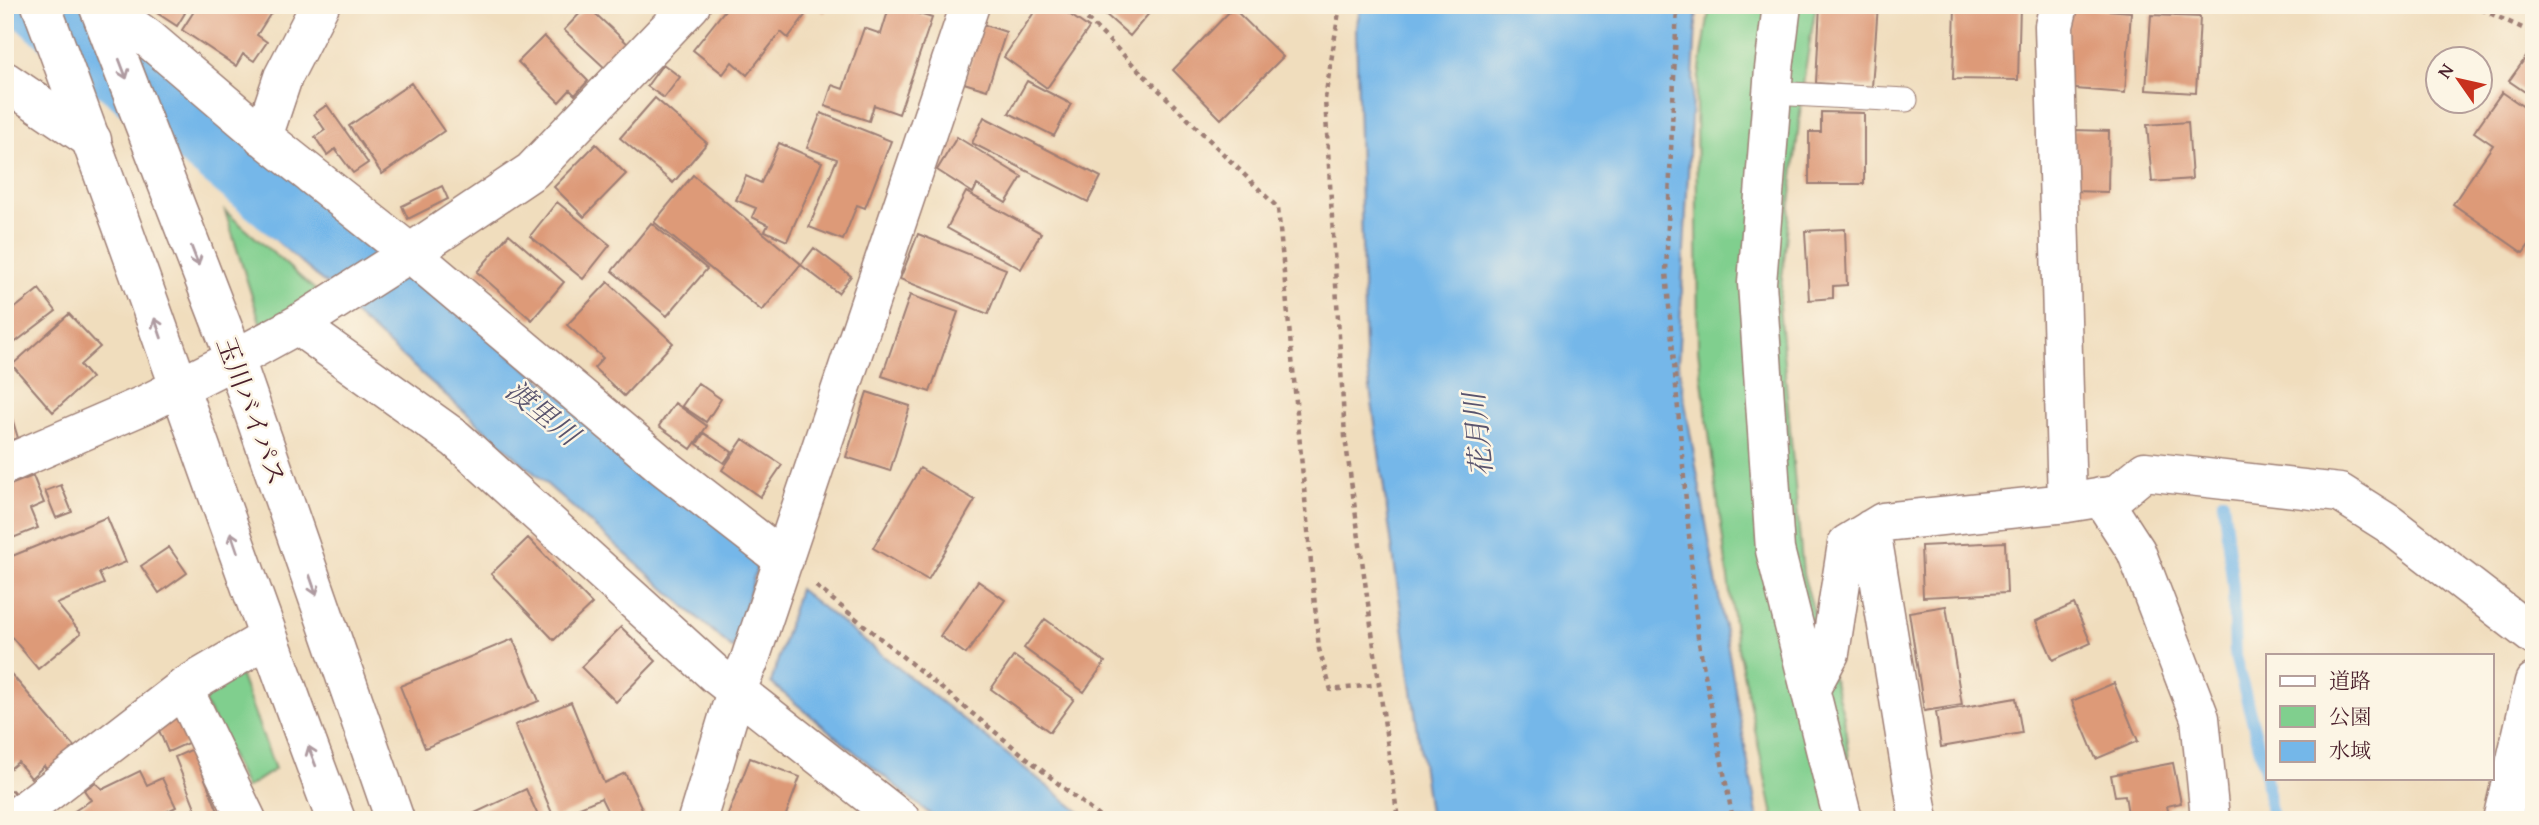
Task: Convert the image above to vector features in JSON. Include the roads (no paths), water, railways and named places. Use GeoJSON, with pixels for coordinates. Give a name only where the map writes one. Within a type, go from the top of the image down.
{"type":"FeatureCollection","features":[{"type":"Feature","properties":{"kind":"main road"},"geometry":{"type":"LineString","coordinates":[[41,5],[336,820]]}},
{"type":"Feature","properties":{"kind":"main road"},"geometry":{"type":"LineString","coordinates":[[100,5],[149,39],[263,137],[410,253],[664,467],[784,561]]}},
{"type":"Feature","properties":{"kind":"main road","name":"玉川バイパス"},"geometry":{"type":"LineString","coordinates":[[100,5],[235,359],[395,820]]}},
{"type":"Feature","properties":{"kind":"main road"},"geometry":{"type":"LineString","coordinates":[[263,137],[283,77],[320,5]]}},
{"type":"Feature","properties":{"kind":"main road"},"geometry":{"type":"LineString","coordinates":[[5,465],[146,404],[235,359],[297,325],[410,253],[532,171],[691,5]]}},
{"type":"Feature","properties":{"kind":"main road"},"geometry":{"type":"LineString","coordinates":[[697,820],[971,5]]}},
{"type":"Feature","properties":{"kind":"main road"},"geometry":{"type":"LineString","coordinates":[[1782,5],[1757,283],[1775,550],[1843,820]]}},
{"type":"Feature","properties":{"kind":"main road"},"geometry":{"type":"LineString","coordinates":[[2059,5],[2054,26],[2084,500],[2136,551],[2200,718],[2210,818]]}},
{"type":"Feature","properties":{"kind":"main road"},"geometry":{"type":"LineString","coordinates":[[7,85],[92,140]]}},
{"type":"Feature","properties":{"kind":"main road"},"geometry":{"type":"LineString","coordinates":[[297,325],[456,439],[715,674],[743,677],[901,820]]}},
{"type":"Feature","properties":{"kind":"main road"},"geometry":{"type":"LineString","coordinates":[[1811,688],[1830,653],[1847,544],[1883,522],[2116,495],[2145,471],[2340,493],[2389,524],[2534,636]]}},
{"type":"Feature","properties":{"kind":"main road"},"geometry":{"type":"LineString","coordinates":[[1871,529],[1919,820]]}},
{"type":"Feature","properties":{"kind":"main road"},"geometry":{"type":"LineString","coordinates":[[12,820],[183,688],[268,638]]}},
{"type":"Feature","properties":{"kind":"main road"},"geometry":{"type":"LineString","coordinates":[[2502,820],[2528,735],[2534,682]]}},
{"type":"Feature","properties":{"kind":"main road"},"geometry":{"type":"LineString","coordinates":[[183,688],[247,820]]}},
{"type":"Feature","properties":{"kind":"lane"},"geometry":{"type":"LineString","coordinates":[[1772,93],[1906,100]]}},
{"type":"Feature","properties":{"kind":"water","name":"花月川"},"geometry":{"type":"Polygon","coordinates":[[[1361,5],[1697,5],[1678,363],[1758,820],[1430,820],[1365,352],[1356,28],[1361,5]]]}},
{"type":"Feature","properties":{"kind":"water"},"geometry":{"type":"Polygon","coordinates":[[[193,112],[378,255],[326,284],[221,192],[193,112]]]}},
{"type":"Feature","properties":{"kind":"water"},"geometry":{"type":"Polygon","coordinates":[[[412,276],[760,557],[733,649],[352,312],[412,276]]]}},
{"type":"Feature","properties":{"kind":"water"},"geometry":{"type":"Polygon","coordinates":[[[799,589],[1090,820],[937,820],[771,683],[799,589]]]}},
{"type":"Feature","properties":{"kind":"waterway","name":"渡里川"},"geometry":{"type":"LineString","coordinates":[[44,5],[469,352]]}},
{"type":"Feature","properties":{"kind":"waterway"},"geometry":{"type":"LineString","coordinates":[[2223,501],[2233,587],[2235,656],[2266,779]]}},
{"type":"Feature","properties":{"kind":"waterway"},"geometry":{"type":"LineString","coordinates":[[2266,780],[2272,820]]}}]}
